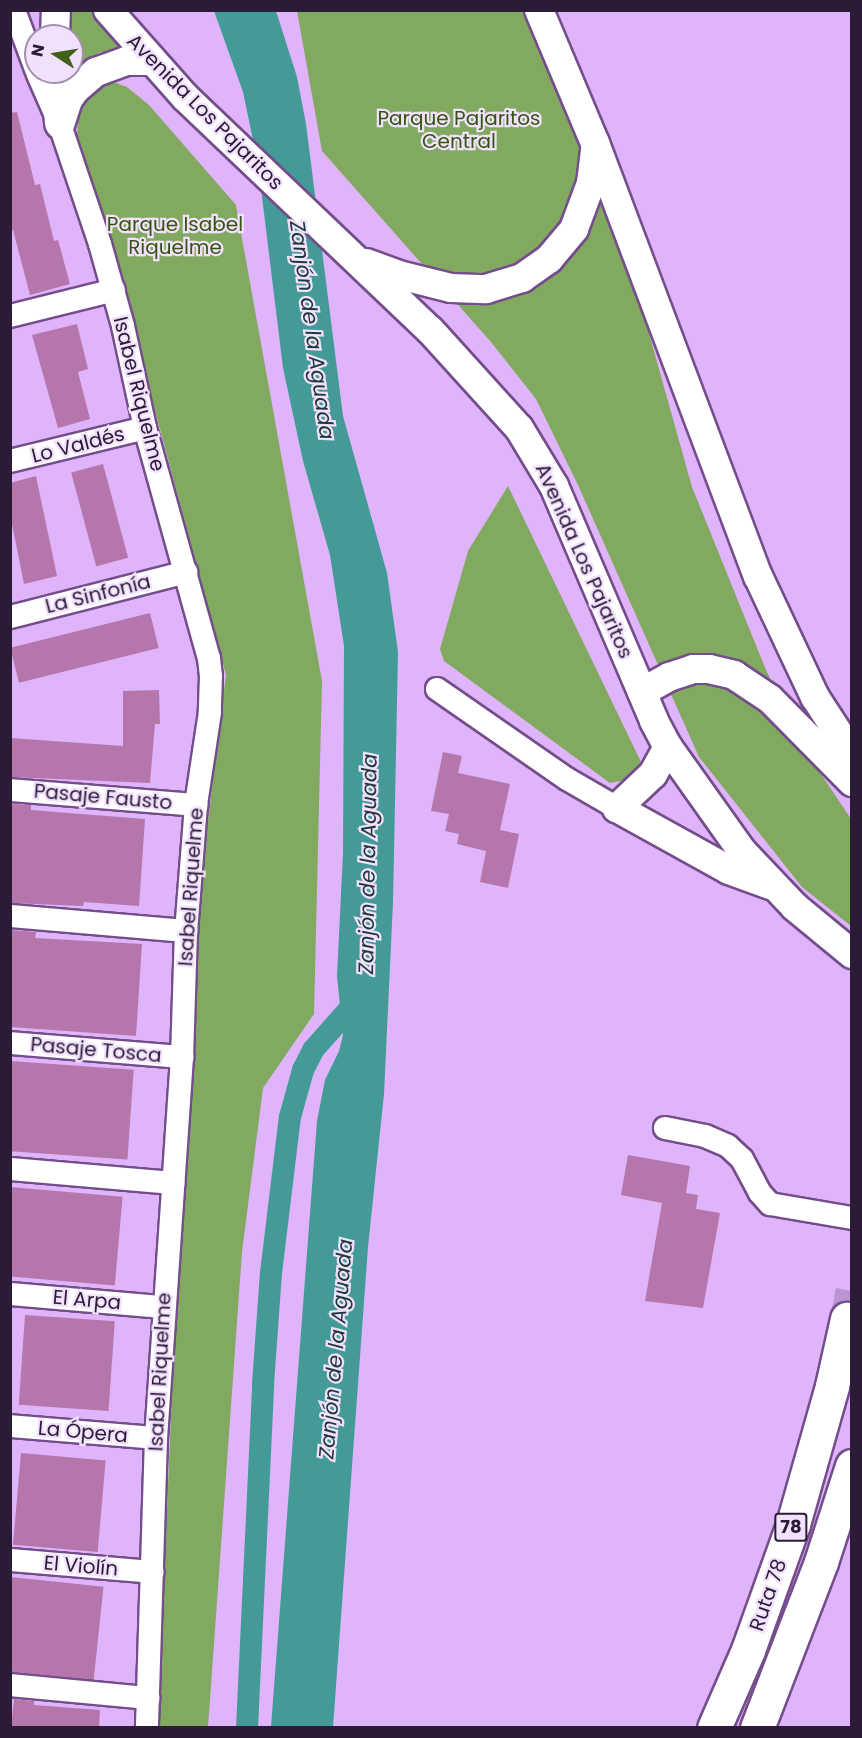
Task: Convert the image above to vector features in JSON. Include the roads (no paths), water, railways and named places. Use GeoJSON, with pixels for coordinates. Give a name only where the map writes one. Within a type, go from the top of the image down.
{"type":"FeatureCollection","features":[{"type":"Feature","properties":{"kind":"highway","name":"Ruta 78"},"geometry":{"type":"LineString","coordinates":[[714,1728],[748,1650],[793,1524],[832,1386],[847,1319]]}},
{"type":"Feature","properties":{"kind":"highway","name":"Ruta 78"},"geometry":{"type":"LineString","coordinates":[[757,1728],[821,1562],[852,1466]]}},
{"type":"Feature","properties":{"kind":"main road","name":"Avenida Los Pajaritos"},"geometry":{"type":"LineString","coordinates":[[108,10],[151,61],[241,152],[469,369],[526,437],[554,486],[642,692],[668,747],[742,851],[827,935],[852,954]]}},
{"type":"Feature","properties":{"kind":"main road"},"geometry":{"type":"LineString","coordinates":[[539,10],[595,144],[750,556],[804,674],[828,719],[852,754]]}},
{"type":"Feature","properties":{"kind":"main road"},"geometry":{"type":"LineString","coordinates":[[60,125],[68,100],[75,90],[96,72],[126,61],[151,61]]}},
{"type":"Feature","properties":{"kind":"main road"},"geometry":{"type":"LineString","coordinates":[[56,84],[60,125]]}},
{"type":"Feature","properties":{"kind":"main road"},"geometry":{"type":"LineString","coordinates":[[353,257],[399,275],[451,288],[486,289],[522,278],[549,259],[574,229],[591,183],[595,144]]}},
{"type":"Feature","properties":{"kind":"main road"},"geometry":{"type":"LineString","coordinates":[[642,692],[669,677],[693,669],[709,669],[734,675],[770,699],[852,782]]}},
{"type":"Feature","properties":{"kind":"main road"},"geometry":{"type":"LineString","coordinates":[[668,747],[653,774],[617,808],[729,870],[775,886]]}},
{"type":"Feature","properties":{"kind":"street","name":"Isabel Riquelme"},"geometry":{"type":"LineString","coordinates":[[14,10],[24,36]]}},
{"type":"Feature","properties":{"kind":"street"},"geometry":{"type":"LineString","coordinates":[[527,10],[558,52]]}},
{"type":"Feature","properties":{"kind":"street","name":"Isabel Riquelme"},"geometry":{"type":"LineString","coordinates":[[43,84],[60,125],[114,290],[145,428],[209,658],[211,676],[210,712],[196,805],[186,931],[182,1057],[163,1306],[156,1438],[147,1728]]}},
{"type":"Feature","properties":{"kind":"street"},"geometry":{"type":"LineString","coordinates":[[10,316],[114,290]]}},
{"type":"Feature","properties":{"kind":"street","name":"Lo Valdés"},"geometry":{"type":"LineString","coordinates":[[10,461],[145,428]]}},
{"type":"Feature","properties":{"kind":"street","name":"La Sinfonía"},"geometry":{"type":"LineString","coordinates":[[10,616],[186,572]]}},
{"type":"Feature","properties":{"kind":"street"},"geometry":{"type":"LineString","coordinates":[[437,689],[567,780],[617,808]]}},
{"type":"Feature","properties":{"kind":"street","name":"Pasaje Fausto"},"geometry":{"type":"LineString","coordinates":[[10,790],[196,805]]}},
{"type":"Feature","properties":{"kind":"street"},"geometry":{"type":"LineString","coordinates":[[10,916],[186,931]]}},
{"type":"Feature","properties":{"kind":"street","name":"Pasaje Tosca"},"geometry":{"type":"LineString","coordinates":[[10,1043],[182,1057]]}},
{"type":"Feature","properties":{"kind":"street"},"geometry":{"type":"LineString","coordinates":[[665,1128],[705,1136],[728,1146],[742,1160],[760,1193],[770,1204],[852,1218]]}},
{"type":"Feature","properties":{"kind":"street"},"geometry":{"type":"LineString","coordinates":[[10,1169],[173,1183]]}},
{"type":"Feature","properties":{"kind":"street","name":"El Arpa"},"geometry":{"type":"LineString","coordinates":[[10,1294],[163,1306]]}},
{"type":"Feature","properties":{"kind":"street","name":"La Ópera"},"geometry":{"type":"LineString","coordinates":[[10,1426],[156,1438]]}},
{"type":"Feature","properties":{"kind":"street","name":"El Violín"},"geometry":{"type":"LineString","coordinates":[[10,1560],[152,1572]]}},
{"type":"Feature","properties":{"kind":"street"},"geometry":{"type":"LineString","coordinates":[[10,1685],[148,1698]]}},
{"type":"Feature","properties":{"kind":"water","name":"Zanjón de la Aguada"},"geometry":{"type":"Polygon","coordinates":[[[214,11],[276,11],[297,77],[306,124],[343,416],[387,573],[398,652],[393,902],[384,1094],[368,1247],[333,1727],[271,1727],[317,1121],[325,1080],[339,1051],[343,1035],[337,976],[343,853],[344,646],[330,555],[303,461],[283,368],[258,164],[243,92],[214,11]]]}},
{"type":"Feature","properties":{"kind":"waterway"},"geometry":{"type":"LineString","coordinates":[[247,1728],[263,1384],[271,1273],[290,1117],[303,1070],[313,1050],[361,996]]}},
{"type":"Feature","properties":{"kind":"tunnel"},"geometry":{"type":"LineString","coordinates":[[847,1319],[852,1290]]}},
{"type":"Feature","properties":{"kind":"park label","name":"Parque Pajaritos Central"},"geometry":{"type":"Point","coordinates":[459,130]}},
{"type":"Feature","properties":{"kind":"park label","name":"Parque Isabel Riquelme"},"geometry":{"type":"Point","coordinates":[175,236]}}]}
